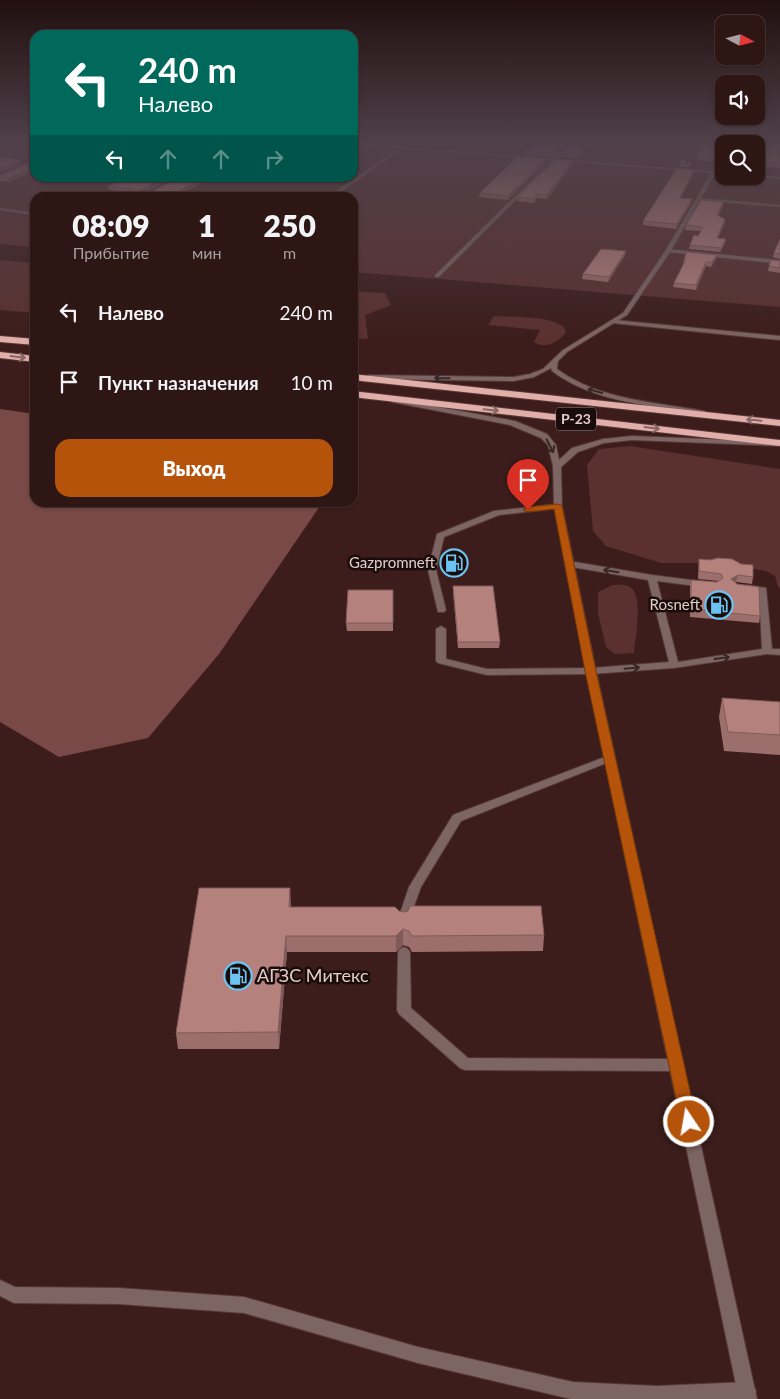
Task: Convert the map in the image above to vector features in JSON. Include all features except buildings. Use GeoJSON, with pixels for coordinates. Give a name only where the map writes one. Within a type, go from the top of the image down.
{"type":"FeatureCollection","features":[{"type":"Feature","properties":{"kind":"highway"},"geometry":{"type":"LineString","coordinates":[[0,339],[30,342]]}},
{"type":"Feature","properties":{"kind":"highway"},"geometry":{"type":"LineString","coordinates":[[0,355],[30,358]]}},
{"type":"Feature","properties":{"kind":"highway","name":"Р-23"},"geometry":{"type":"LineString","coordinates":[[358,378],[780,423]]}},
{"type":"Feature","properties":{"kind":"highway","name":"Р-23"},"geometry":{"type":"LineString","coordinates":[[358,395],[780,444]]}},
{"type":"Feature","properties":{"kind":"street"},"geometry":{"type":"LineString","coordinates":[[437,276],[504,208]]}},
{"type":"Feature","properties":{"kind":"street"},"geometry":{"type":"LineString","coordinates":[[358,377],[514,379],[532,376],[545,370],[555,359],[625,314],[668,251],[693,208]]}},
{"type":"Feature","properties":{"kind":"street"},"geometry":{"type":"LineString","coordinates":[[0,210],[30,213]]}},
{"type":"Feature","properties":{"kind":"street"},"geometry":{"type":"LineString","coordinates":[[668,251],[780,262]]}},
{"type":"Feature","properties":{"kind":"street"},"geometry":{"type":"LineString","coordinates":[[614,322],[780,338]]}},
{"type":"Feature","properties":{"kind":"street"},"geometry":{"type":"LineString","coordinates":[[555,359],[554,370],[568,382],[580,387],[607,395],[728,418]]}},
{"type":"Feature","properties":{"kind":"street"},"geometry":{"type":"LineString","coordinates":[[0,1288],[14,1295],[119,1296],[244,1305],[418,1355],[573,1391],[657,1395],[748,1395],[591,671],[558,506],[557,466],[552,445],[544,436],[512,423],[373,396]]}},
{"type":"Feature","properties":{"kind":"street"},"geometry":{"type":"LineString","coordinates":[[557,466],[575,450],[603,441],[632,438],[780,444]]}},
{"type":"Feature","properties":{"kind":"street"},"geometry":{"type":"LineString","coordinates":[[441,610],[432,570],[440,536],[497,513],[558,506]]}},
{"type":"Feature","properties":{"kind":"street"},"geometry":{"type":"LineString","coordinates":[[569,564],[652,578],[716,585]]}},
{"type":"Feature","properties":{"kind":"street"},"geometry":{"type":"LineString","coordinates":[[652,578],[674,665]]}},
{"type":"Feature","properties":{"kind":"street"},"geometry":{"type":"LineString","coordinates":[[736,587],[764,590],[767,651]]}},
{"type":"Feature","properties":{"kind":"street"},"geometry":{"type":"LineString","coordinates":[[441,629],[441,661],[487,672],[591,671],[674,665],[767,651],[780,652]]}},
{"type":"Feature","properties":{"kind":"street"},"geometry":{"type":"LineString","coordinates":[[404,922],[415,886],[457,818],[610,758]]}},
{"type":"Feature","properties":{"kind":"street"},"geometry":{"type":"LineString","coordinates":[[404,952],[404,1010],[465,1064],[677,1065]]}},
{"type":"Feature","properties":{"kind":"shaded area"},"geometry":{"type":"Polygon","coordinates":[[[0,208],[30,208],[30,247],[0,244],[0,208]]]}},
{"type":"Feature","properties":{"kind":"shaded area"},"geometry":{"type":"Polygon","coordinates":[[[358,208],[780,208],[780,307],[358,272],[358,208]]]}},
{"type":"Feature","properties":{"kind":"shaded area"},"geometry":{"type":"Polygon","coordinates":[[[0,260],[30,263],[30,313],[0,310],[0,260]]]}},
{"type":"Feature","properties":{"kind":"shaded area"},"geometry":{"type":"Polygon","coordinates":[[[358,291],[385,293],[391,305],[365,315],[368,339],[358,338],[358,291]]]}},
{"type":"Feature","properties":{"kind":"shaded area"},"geometry":{"type":"Polygon","coordinates":[[[494,316],[527,317],[552,321],[561,325],[566,333],[551,344],[538,344],[534,342],[540,330],[488,325],[494,316]]]}},
{"type":"Feature","properties":{"kind":"shaded area"},"geometry":{"type":"Polygon","coordinates":[[[0,409],[30,413],[30,507],[319,507],[219,654],[148,738],[59,757],[0,722],[0,409]]]}},
{"type":"Feature","properties":{"kind":"shaded area"},"geometry":{"type":"Polygon","coordinates":[[[630,446],[780,469],[780,588],[775,576],[766,571],[720,563],[661,563],[606,546],[593,531],[587,465],[599,449],[630,446]]]}},
{"type":"Feature","properties":{"kind":"shaded area"},"geometry":{"type":"Polygon","coordinates":[[[613,585],[628,586],[633,590],[636,597],[638,616],[634,653],[615,654],[606,647],[598,613],[598,592],[613,585]]]}},
{"type":"Feature","properties":{"kind":"place","name":"Gazpromneft"},"geometry":{"type":"Point","coordinates":[454,563]}},
{"type":"Feature","properties":{"kind":"place","name":"Rosneft"},"geometry":{"type":"Point","coordinates":[719,605]}},
{"type":"Feature","properties":{"kind":"place","name":"АГЗС Митекс"},"geometry":{"type":"Point","coordinates":[238,976]}},
{"type":"Feature","properties":{"kind":"route"},"geometry":{"type":"LineString","coordinates":[[528,510],[558,506],[591,671],[689,1122]]}}]}
